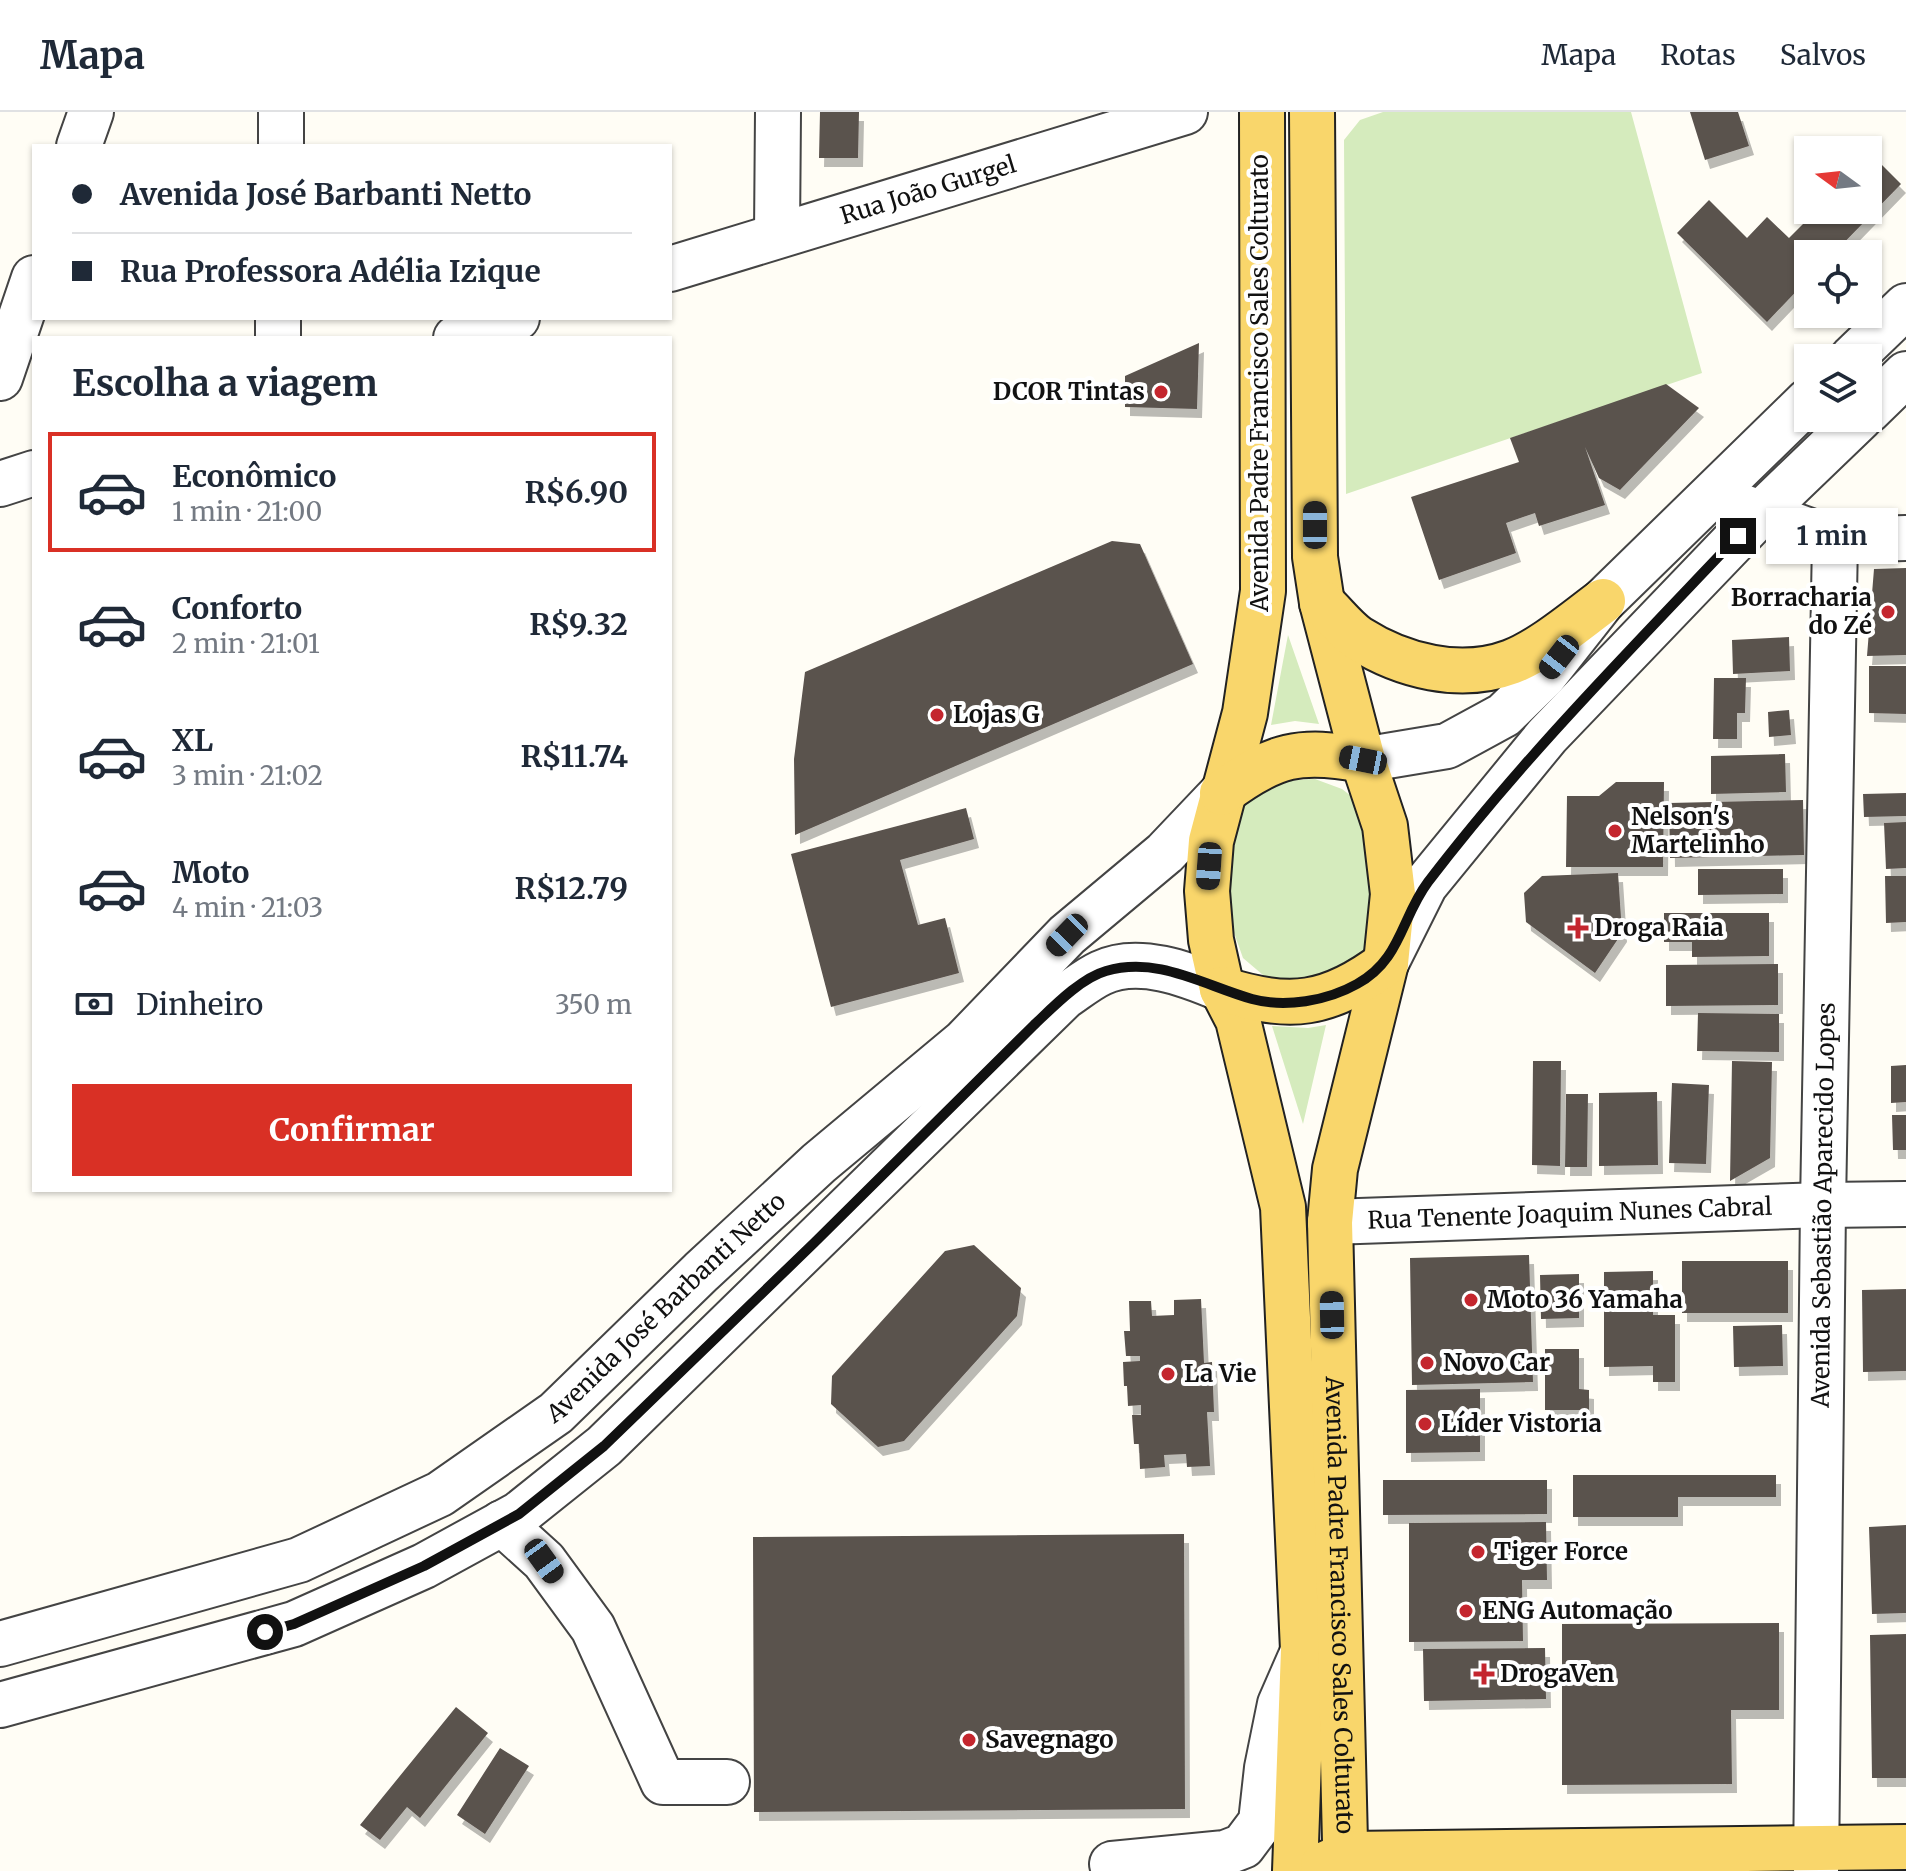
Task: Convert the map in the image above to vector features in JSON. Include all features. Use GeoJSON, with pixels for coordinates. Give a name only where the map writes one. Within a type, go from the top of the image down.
{"type":"FeatureCollection","features":[{"type":"Feature","properties":{"kind":"main road","name":"Avenida Padre Francisco Sales Colturato"},"geometry":{"type":"LineString","coordinates":[[1222,793],[1245,713],[1263,591],[1262,112]]}},
{"type":"Feature","properties":{"kind":"main road"},"geometry":{"type":"LineString","coordinates":[[1312,112],[1315,557],[1322,603],[1363,760],[1385,826],[1393,894],[1386,963],[1357,984],[1325,997],[1290,1003],[1255,1000],[1222,989],[1211,940],[1207,891],[1211,841],[1222,793],[1253,770],[1288,757],[1326,753],[1363,760]]}},
{"type":"Feature","properties":{"kind":"main road"},"geometry":{"type":"LineString","coordinates":[[1322,603],[1357,637],[1409,662],[1444,671],[1476,670],[1511,661],[1556,635],[1603,601]]}},
{"type":"Feature","properties":{"kind":"main road","name":"Avenida Padre Francisco Sales Colturato"},"geometry":{"type":"LineString","coordinates":[[1337,1865],[1345,1842],[1330,1222],[1335,1169],[1386,963]]}},
{"type":"Feature","properties":{"kind":"main road","name":"Avenida Padre Francisco Sales Colturato"},"geometry":{"type":"LineString","coordinates":[[1222,989],[1238,1020],[1283,1207],[1303,1650],[1295,1871]]}},
{"type":"Feature","properties":{"kind":"main road"},"geometry":{"type":"LineString","coordinates":[[1337,1865],[1815,1860],[1906,1847]]}},
{"type":"Feature","properties":{"kind":"street"},"geometry":{"type":"LineString","coordinates":[[80,144],[91,112]]}},
{"type":"Feature","properties":{"kind":"street"},"geometry":{"type":"LineString","coordinates":[[281,112],[281,144]]}},
{"type":"Feature","properties":{"kind":"street"},"geometry":{"type":"LineString","coordinates":[[777,234],[778,112]]}},
{"type":"Feature","properties":{"kind":"street","name":"Rua João Gurgel"},"geometry":{"type":"LineString","coordinates":[[672,268],[1185,112]]}},
{"type":"Feature","properties":{"kind":"street"},"geometry":{"type":"LineString","coordinates":[[0,378],[32,284]]}},
{"type":"Feature","properties":{"kind":"street"},"geometry":{"type":"LineString","coordinates":[[1867,344],[1906,306]]}},
{"type":"Feature","properties":{"kind":"street"},"geometry":{"type":"LineString","coordinates":[[462,336],[511,320]]}},
{"type":"Feature","properties":{"kind":"street"},"geometry":{"type":"LineString","coordinates":[[1882,397],[1906,374]]}},
{"type":"Feature","properties":{"kind":"street"},"geometry":{"type":"LineString","coordinates":[[1363,760],[1447,746],[1504,715],[1544,676],[1603,601],[1794,415]]}},
{"type":"Feature","properties":{"kind":"street"},"geometry":{"type":"LineString","coordinates":[[1386,963],[1425,885],[1547,736],[1760,514],[1845,432]]}},
{"type":"Feature","properties":{"kind":"street"},"geometry":{"type":"LineString","coordinates":[[0,484],[32,474]]}},
{"type":"Feature","properties":{"kind":"street"},"geometry":{"type":"LineString","coordinates":[[1712,494],[1835,540],[1906,538]]}},
{"type":"Feature","properties":{"kind":"street","name":"Avenida Sebastião Aparecido Lopes"},"geometry":{"type":"LineString","coordinates":[[1815,1860],[1835,540]]}},
{"type":"Feature","properties":{"kind":"street","name":"Avenida José Barbanti Netto"},"geometry":{"type":"LineString","coordinates":[[0,1644],[299,1560],[440,1494],[556,1413],[819,1163],[964,1042],[1067,935],[1165,853],[1222,793]]}},
{"type":"Feature","properties":{"kind":"street"},"geometry":{"type":"LineString","coordinates":[[0,1705],[294,1624],[424,1566],[519,1514],[604,1446],[1064,997],[1103,972],[1134,967],[1178,972],[1222,989]]}},
{"type":"Feature","properties":{"kind":"street","name":"Rua Tenente Joaquim Nunes Cabral"},"geometry":{"type":"LineString","coordinates":[[1330,1222],[1906,1204]]}},
{"type":"Feature","properties":{"kind":"street"},"geometry":{"type":"LineString","coordinates":[[502,1523],[544,1561],[593,1628],[663,1782],[727,1782]]}},
{"type":"Feature","properties":{"kind":"street"},"geometry":{"type":"LineString","coordinates":[[1114,1871],[1112,1864],[1225,1853],[1243,1846],[1261,1822],[1267,1768],[1280,1704],[1303,1650]]}},
{"type":"Feature","properties":{"kind":"green space"},"geometry":{"type":"Polygon","coordinates":[[[1383,112],[1631,112],[1702,373],[1346,494],[1344,140],[1360,120],[1383,112]]]}},
{"type":"Feature","properties":{"kind":"green space"},"geometry":{"type":"Polygon","coordinates":[[[1288,635],[1319,724],[1295,721],[1271,725],[1288,635]]]}},
{"type":"Feature","properties":{"kind":"green space"},"geometry":{"type":"Polygon","coordinates":[[[1315,779],[1342,789],[1364,806],[1371,864],[1371,928],[1363,963],[1288,985],[1263,975],[1243,958],[1228,916],[1225,868],[1238,806],[1274,785],[1315,779]]]}},
{"type":"Feature","properties":{"kind":"green space"},"geometry":{"type":"Polygon","coordinates":[[[1326,1025],[1303,1124],[1272,1026],[1308,1028],[1326,1025]]]}},
{"type":"Feature","properties":{"kind":"building"},"geometry":{"type":"Polygon","coordinates":[[[820,112],[859,112],[858,158],[819,158],[820,112]]]}},
{"type":"Feature","properties":{"kind":"building"},"geometry":{"type":"Polygon","coordinates":[[[1690,112],[1738,112],[1749,146],[1705,160],[1690,112]]]}},
{"type":"Feature","properties":{"kind":"building"},"geometry":{"type":"Polygon","coordinates":[[[1882,165],[1901,184],[1882,204],[1882,165]]]}},
{"type":"Feature","properties":{"kind":"building"},"geometry":{"type":"Polygon","coordinates":[[[1709,200],[1747,238],[1767,217],[1789,238],[1803,224],[1862,224],[1847,240],[1794,240],[1794,294],[1767,322],[1677,233],[1709,200]]]}},
{"type":"Feature","properties":{"kind":"building","name":"DCOR Tintas"},"geometry":{"type":"Polygon","coordinates":[[[1199,343],[1197,409],[1125,407],[1125,376],[1199,343]]]}},
{"type":"Feature","properties":{"kind":"building"},"geometry":{"type":"Polygon","coordinates":[[[1666,384],[1699,408],[1620,490],[1599,478],[1585,447],[1605,505],[1539,526],[1535,513],[1506,523],[1516,553],[1439,580],[1411,497],[1519,462],[1510,438],[1666,384]]]}},
{"type":"Feature","properties":{"kind":"building","name":"Lojas G"},"geometry":{"type":"Polygon","coordinates":[[[1112,541],[1140,544],[1193,664],[795,835],[794,759],[805,672],[1112,541]]]}},
{"type":"Feature","properties":{"kind":"building","name":"Borracharia do Zé"},"geometry":{"type":"Polygon","coordinates":[[[1906,568],[1906,655],[1867,656],[1874,569],[1906,568]]]}},
{"type":"Feature","properties":{"kind":"building"},"geometry":{"type":"Polygon","coordinates":[[[1789,637],[1790,671],[1733,674],[1732,640],[1789,637]]]}},
{"type":"Feature","properties":{"kind":"building"},"geometry":{"type":"Polygon","coordinates":[[[1869,666],[1906,666],[1906,714],[1869,713],[1869,666]]]}},
{"type":"Feature","properties":{"kind":"building"},"geometry":{"type":"Polygon","coordinates":[[[1714,678],[1746,678],[1745,713],[1737,713],[1737,739],[1713,739],[1714,678]]]}},
{"type":"Feature","properties":{"kind":"building"},"geometry":{"type":"Polygon","coordinates":[[[1789,710],[1791,735],[1769,737],[1768,712],[1789,710]]]}},
{"type":"Feature","properties":{"kind":"building"},"geometry":{"type":"Polygon","coordinates":[[[1785,754],[1786,792],[1711,794],[1711,756],[1785,754]]]}},
{"type":"Feature","properties":{"kind":"building","name":"Nelson's Martelinho"},"geometry":{"type":"Polygon","coordinates":[[[1616,782],[1664,782],[1663,867],[1566,867],[1567,796],[1599,796],[1616,782]]]}},
{"type":"Feature","properties":{"kind":"building"},"geometry":{"type":"Polygon","coordinates":[[[1906,793],[1906,816],[1864,817],[1863,794],[1906,793]]]}},
{"type":"Feature","properties":{"kind":"building"},"geometry":{"type":"Polygon","coordinates":[[[1803,800],[1804,855],[1670,858],[1669,803],[1803,800]]]}},
{"type":"Feature","properties":{"kind":"building"},"geometry":{"type":"Polygon","coordinates":[[[966,808],[974,839],[900,860],[918,925],[945,918],[959,973],[831,1007],[791,854],[966,808]]]}},
{"type":"Feature","properties":{"kind":"building"},"geometry":{"type":"Polygon","coordinates":[[[1906,822],[1906,868],[1886,869],[1884,823],[1906,822]]]}},
{"type":"Feature","properties":{"kind":"building"},"geometry":{"type":"Polygon","coordinates":[[[1698,869],[1783,869],[1783,894],[1698,895],[1698,869]]]}},
{"type":"Feature","properties":{"kind":"building","name":"Droga Raia"},"geometry":{"type":"Polygon","coordinates":[[[1618,873],[1622,933],[1595,973],[1526,922],[1524,893],[1542,876],[1618,873]]]}},
{"type":"Feature","properties":{"kind":"building"},"geometry":{"type":"Polygon","coordinates":[[[1885,876],[1906,876],[1906,922],[1886,923],[1885,876]]]}},
{"type":"Feature","properties":{"kind":"building"},"geometry":{"type":"Polygon","coordinates":[[[1664,913],[1769,913],[1769,956],[1692,957],[1692,942],[1664,942],[1664,913]]]}},
{"type":"Feature","properties":{"kind":"building"},"geometry":{"type":"Polygon","coordinates":[[[1778,964],[1778,1005],[1666,1006],[1666,965],[1778,964]]]}},
{"type":"Feature","properties":{"kind":"building"},"geometry":{"type":"Polygon","coordinates":[[[1698,1013],[1779,1014],[1779,1052],[1697,1051],[1698,1013]]]}},
{"type":"Feature","properties":{"kind":"building"},"geometry":{"type":"Polygon","coordinates":[[[1533,1061],[1561,1061],[1560,1166],[1532,1165],[1533,1061]]]}},
{"type":"Feature","properties":{"kind":"building"},"geometry":{"type":"Polygon","coordinates":[[[1732,1061],[1772,1062],[1770,1158],[1730,1181],[1732,1061]]]}},
{"type":"Feature","properties":{"kind":"building"},"geometry":{"type":"Polygon","coordinates":[[[1906,1065],[1906,1102],[1891,1103],[1891,1066],[1906,1065]]]}},
{"type":"Feature","properties":{"kind":"building"},"geometry":{"type":"Polygon","coordinates":[[[1672,1083],[1709,1085],[1706,1164],[1669,1163],[1672,1083]]]}},
{"type":"Feature","properties":{"kind":"building"},"geometry":{"type":"Polygon","coordinates":[[[1657,1092],[1658,1165],[1599,1166],[1599,1093],[1657,1092]]]}},
{"type":"Feature","properties":{"kind":"building"},"geometry":{"type":"Polygon","coordinates":[[[1566,1094],[1588,1094],[1587,1167],[1565,1167],[1566,1094]]]}},
{"type":"Feature","properties":{"kind":"building"},"geometry":{"type":"Polygon","coordinates":[[[1892,1115],[1906,1115],[1906,1150],[1893,1150],[1892,1115]]]}},
{"type":"Feature","properties":{"kind":"building"},"geometry":{"type":"Polygon","coordinates":[[[974,1245],[1021,1288],[1017,1316],[904,1441],[878,1447],[831,1404],[832,1376],[945,1251],[974,1245]]]}},
{"type":"Feature","properties":{"kind":"building","name":"Moto 36 Yamaha"},"geometry":{"type":"Polygon","coordinates":[[[1529,1255],[1533,1382],[1412,1385],[1410,1258],[1529,1255]]]}},
{"type":"Feature","properties":{"kind":"building"},"geometry":{"type":"Polygon","coordinates":[[[1682,1261],[1788,1261],[1788,1313],[1682,1313],[1682,1261]]]}},
{"type":"Feature","properties":{"kind":"building"},"geometry":{"type":"Polygon","coordinates":[[[1653,1271],[1653,1315],[1675,1315],[1675,1382],[1653,1382],[1653,1366],[1604,1367],[1604,1272],[1653,1271]]]}},
{"type":"Feature","properties":{"kind":"building"},"geometry":{"type":"Polygon","coordinates":[[[1579,1274],[1579,1318],[1541,1319],[1540,1275],[1579,1274]]]}},
{"type":"Feature","properties":{"kind":"building"},"geometry":{"type":"Polygon","coordinates":[[[1906,1289],[1906,1371],[1863,1372],[1862,1290],[1906,1289]]]}},
{"type":"Feature","properties":{"kind":"building","name":"La Vie"},"geometry":{"type":"Polygon","coordinates":[[[1201,1299],[1204,1363],[1212,1362],[1214,1412],[1207,1412],[1210,1466],[1187,1467],[1186,1454],[1164,1455],[1165,1467],[1140,1469],[1139,1444],[1134,1444],[1132,1415],[1141,1415],[1141,1405],[1128,1406],[1127,1386],[1124,1386],[1123,1362],[1140,1361],[1140,1356],[1126,1356],[1124,1331],[1130,1331],[1129,1301],[1151,1301],[1152,1316],[1174,1315],[1174,1300],[1201,1299]]]}},
{"type":"Feature","properties":{"kind":"building"},"geometry":{"type":"Polygon","coordinates":[[[1782,1325],[1783,1366],[1734,1367],[1733,1326],[1782,1325]]]}},
{"type":"Feature","properties":{"kind":"building"},"geometry":{"type":"Polygon","coordinates":[[[1545,1349],[1579,1349],[1579,1389],[1589,1390],[1589,1410],[1545,1410],[1545,1349]]]}},
{"type":"Feature","properties":{"kind":"building"},"geometry":{"type":"Polygon","coordinates":[[[1480,1389],[1480,1452],[1406,1453],[1406,1390],[1480,1389]]]}},
{"type":"Feature","properties":{"kind":"building"},"geometry":{"type":"Polygon","coordinates":[[[1573,1475],[1776,1475],[1776,1497],[1678,1497],[1678,1517],[1573,1517],[1573,1475]]]}},
{"type":"Feature","properties":{"kind":"building"},"geometry":{"type":"Polygon","coordinates":[[[1383,1480],[1547,1480],[1547,1514],[1383,1515],[1383,1480]]]}},
{"type":"Feature","properties":{"kind":"building"},"geometry":{"type":"Polygon","coordinates":[[[1546,1522],[1547,1580],[1522,1580],[1523,1641],[1409,1642],[1409,1523],[1546,1522]]]}},
{"type":"Feature","properties":{"kind":"building"},"geometry":{"type":"Polygon","coordinates":[[[1906,1525],[1906,1613],[1872,1614],[1869,1527],[1906,1525]]]}},
{"type":"Feature","properties":{"kind":"building","name":"Savegnago"},"geometry":{"type":"Polygon","coordinates":[[[1184,1534],[1185,1809],[754,1812],[753,1537],[1184,1534]]]}},
{"type":"Feature","properties":{"kind":"building"},"geometry":{"type":"Polygon","coordinates":[[[1779,1623],[1779,1710],[1731,1710],[1732,1784],[1562,1785],[1562,1624],[1779,1623]]]}},
{"type":"Feature","properties":{"kind":"building"},"geometry":{"type":"Polygon","coordinates":[[[1906,1634],[1906,1778],[1872,1778],[1870,1635],[1906,1634]]]}},
{"type":"Feature","properties":{"kind":"building","name":"DrogaVen"},"geometry":{"type":"Polygon","coordinates":[[[1545,1648],[1546,1699],[1424,1701],[1423,1649],[1545,1648]]]}},
{"type":"Feature","properties":{"kind":"building"},"geometry":{"type":"Polygon","coordinates":[[[456,1707],[488,1733],[420,1818],[407,1807],[380,1840],[360,1825],[456,1707]]]}},
{"type":"Feature","properties":{"kind":"building"},"geometry":{"type":"Polygon","coordinates":[[[500,1748],[529,1766],[485,1834],[457,1815],[500,1748]]]}},
{"type":"Feature","properties":{"kind":"place","name":"DCOR Tintas"},"geometry":{"type":"Point","coordinates":[1161,392]}},
{"type":"Feature","properties":{"kind":"place","name":"Borracharia do Zé"},"geometry":{"type":"Point","coordinates":[1888,612]}},
{"type":"Feature","properties":{"kind":"place","name":"Lojas G"},"geometry":{"type":"Point","coordinates":[937,715]}},
{"type":"Feature","properties":{"kind":"place","name":"Nelson's Martelinho"},"geometry":{"type":"Point","coordinates":[1615,831]}},
{"type":"Feature","properties":{"kind":"place","name":"Droga Raia"},"geometry":{"type":"Point","coordinates":[1578,928]}},
{"type":"Feature","properties":{"kind":"place","name":"Moto 36 Yamaha"},"geometry":{"type":"Point","coordinates":[1471,1300]}},
{"type":"Feature","properties":{"kind":"place","name":"Novo Car"},"geometry":{"type":"Point","coordinates":[1427,1363]}},
{"type":"Feature","properties":{"kind":"place","name":"La Vie"},"geometry":{"type":"Point","coordinates":[1168,1374]}},
{"type":"Feature","properties":{"kind":"place","name":"Líder Vistoria"},"geometry":{"type":"Point","coordinates":[1425,1424]}},
{"type":"Feature","properties":{"kind":"place","name":"Tiger Force"},"geometry":{"type":"Point","coordinates":[1478,1552]}},
{"type":"Feature","properties":{"kind":"place","name":"ENG Automação"},"geometry":{"type":"Point","coordinates":[1466,1611]}},
{"type":"Feature","properties":{"kind":"place","name":"DrogaVen"},"geometry":{"type":"Point","coordinates":[1484,1674]}},
{"type":"Feature","properties":{"kind":"place","name":"Savegnago"},"geometry":{"type":"Point","coordinates":[969,1740]}},
{"type":"Feature","properties":{"kind":"route"},"geometry":{"type":"LineString","coordinates":[[265,1632],[294,1624],[424,1566],[519,1514],[604,1446],[1064,997],[1103,972],[1134,967],[1178,972],[1255,1000],[1290,1003],[1325,997],[1357,984],[1386,963],[1425,885],[1547,736],[1738,536]]}}]}
